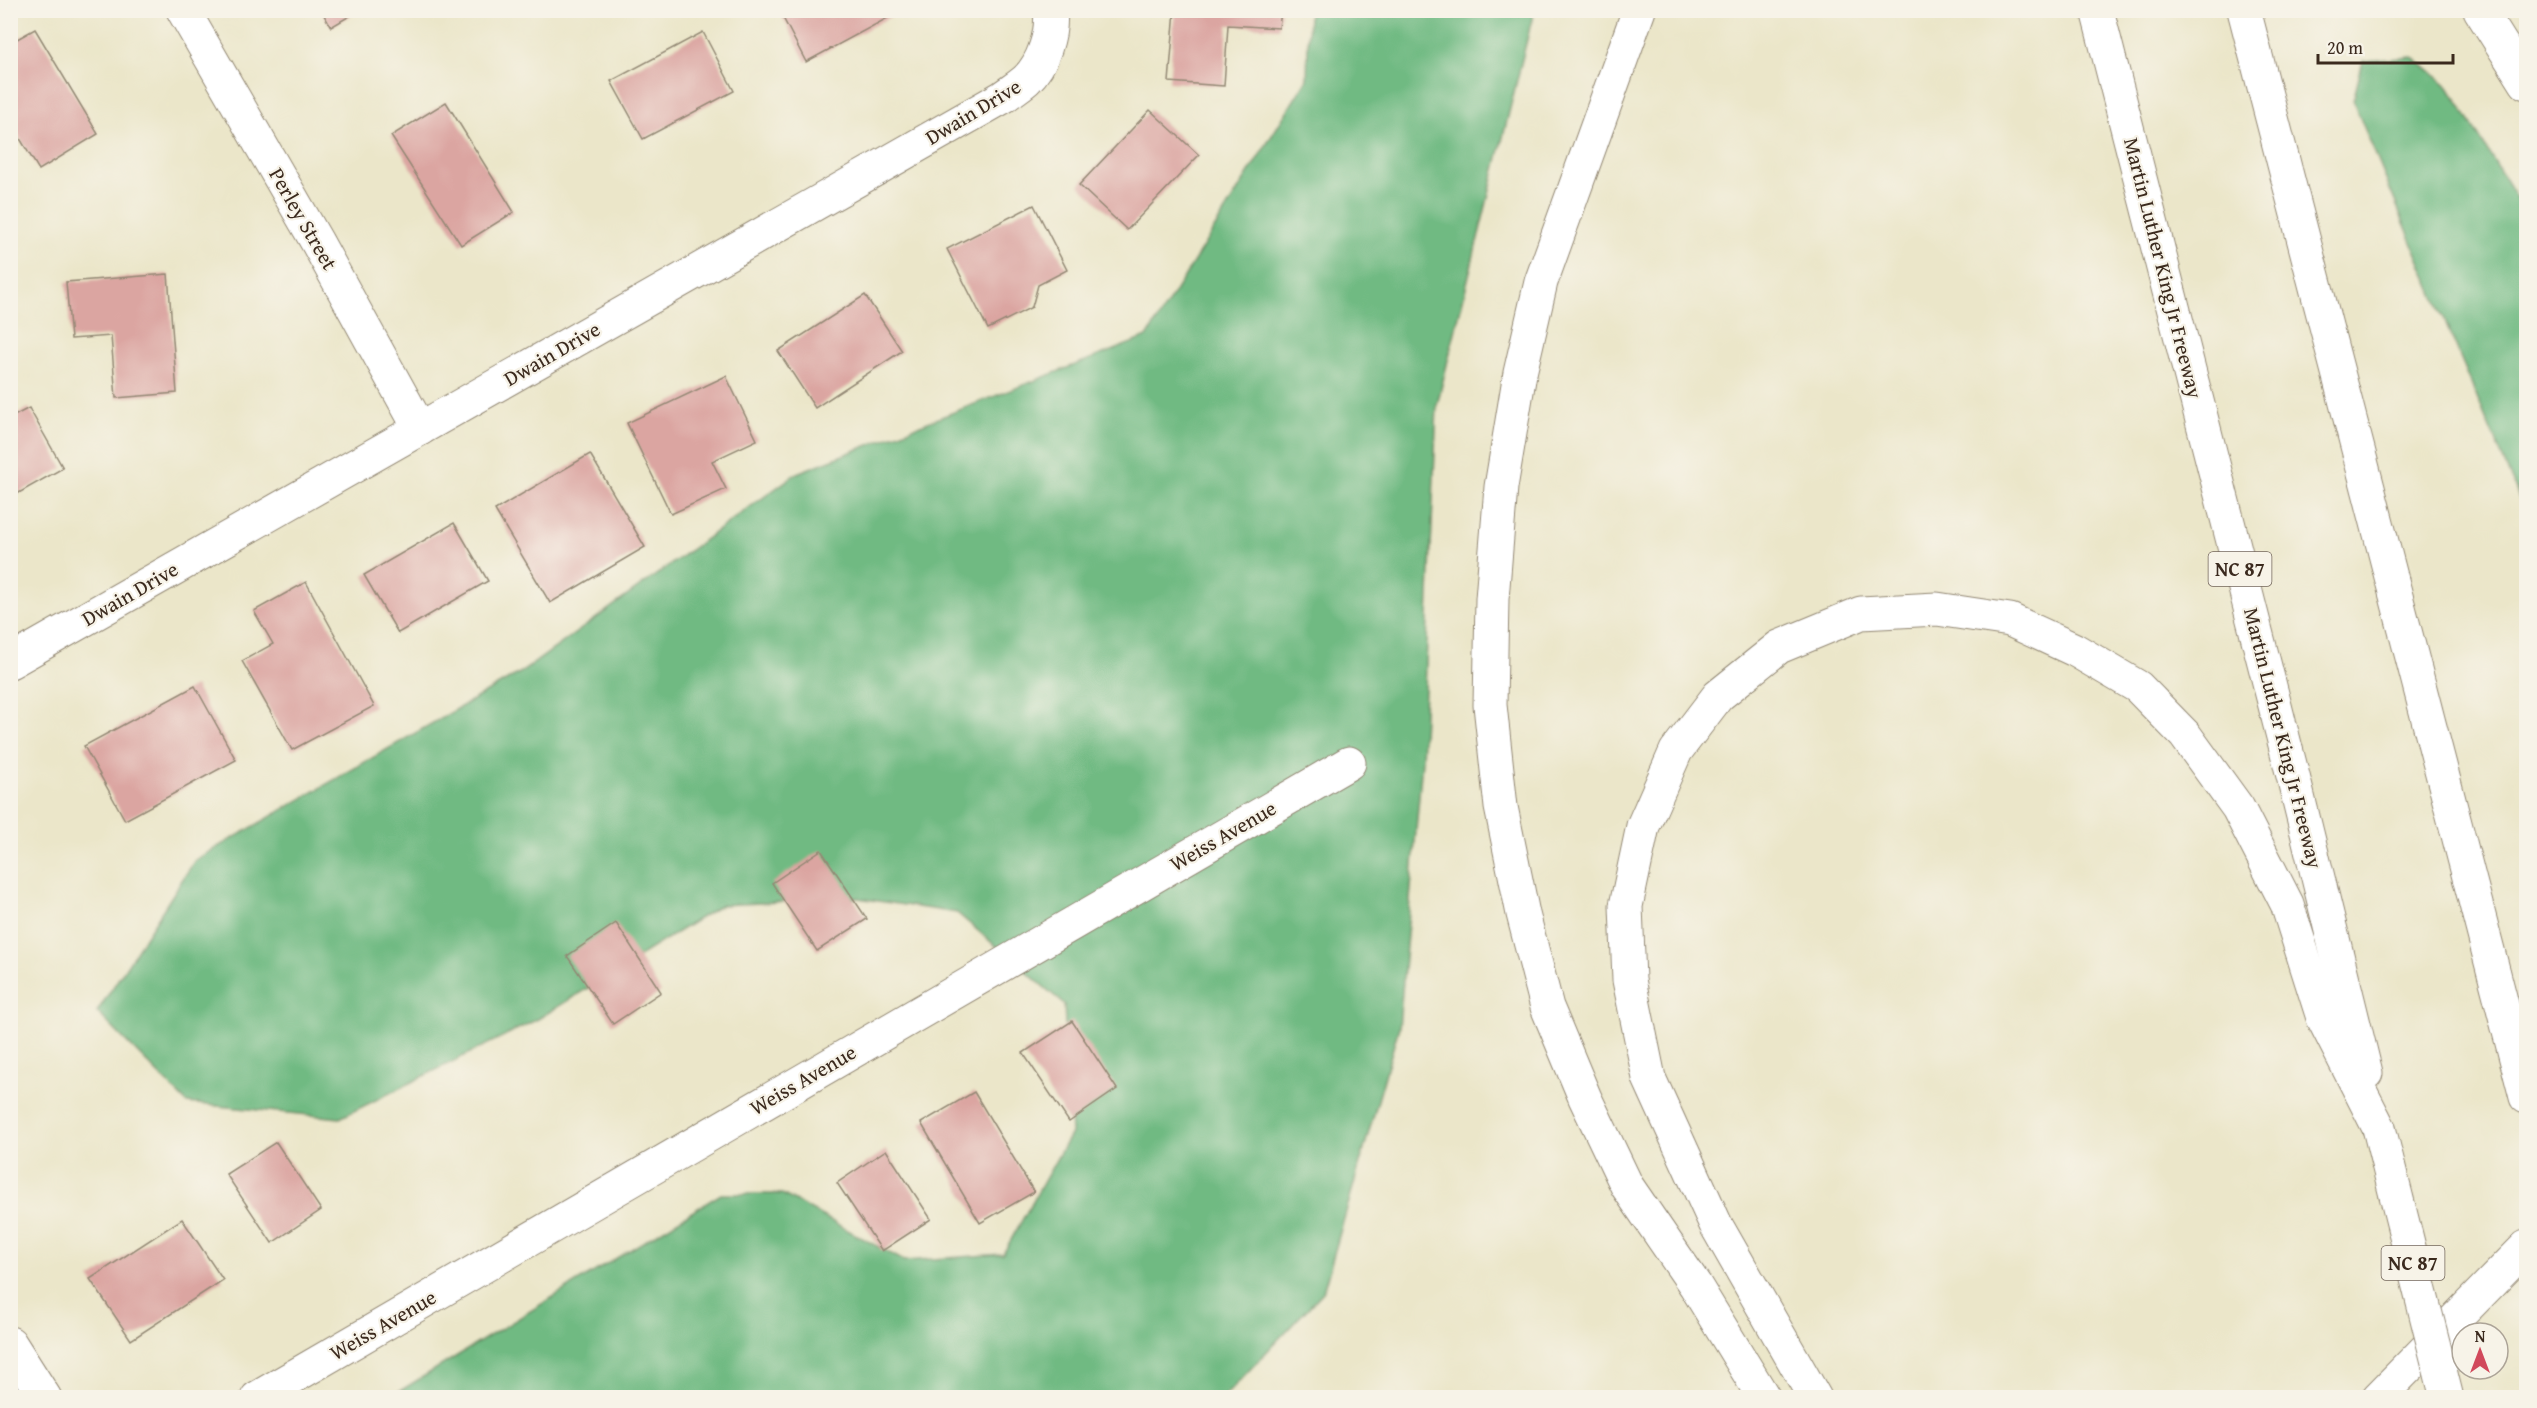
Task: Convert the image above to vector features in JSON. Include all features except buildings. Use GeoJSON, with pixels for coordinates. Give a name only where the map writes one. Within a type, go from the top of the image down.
{"type":"FeatureCollection","features":[{"type":"Feature","properties":{"kind":"main road","name":"Perley Street"},"geometry":{"type":"LineString","coordinates":[[183,10],[311,232],[420,429]]}},
{"type":"Feature","properties":{"kind":"main road","name":"Dwain Drive"},"geometry":{"type":"LineString","coordinates":[[10,662],[1003,97],[1028,79],[1044,52],[1051,22],[1050,10]]}},
{"type":"Feature","properties":{"kind":"main road"},"geometry":{"type":"LineString","coordinates":[[1639,10],[1541,282],[1520,373],[1501,487],[1492,599],[1490,705],[1501,807],[1547,1007],[1585,1098],[1627,1185],[1695,1285],[1764,1398]]}},
{"type":"Feature","properties":{"kind":"main road","name":"Martin Luther King Jr Freeway"},"geometry":{"type":"LineString","coordinates":[[2097,10],[2291,769],[2447,1398]]}},
{"type":"Feature","properties":{"kind":"main road"},"geometry":{"type":"LineString","coordinates":[[2244,10],[2526,1097]]}},
{"type":"Feature","properties":{"kind":"main road"},"geometry":{"type":"LineString","coordinates":[[2481,10],[2526,83]]}},
{"type":"Feature","properties":{"kind":"main road"},"geometry":{"type":"LineString","coordinates":[[1815,1398],[1716,1225],[1649,1078],[1629,980],[1626,906],[1628,894],[1643,826],[1676,751],[1718,696],[1779,647],[1861,613],[1937,609],[2010,620],[2075,650],[2138,687],[2185,735],[2238,808],[2287,904],[2323,1018],[2379,1128]]}},
{"type":"Feature","properties":{"kind":"main road","name":"Weiss Avenue"},"geometry":{"type":"LineString","coordinates":[[257,1398],[1349,763]]}},
{"type":"Feature","properties":{"kind":"main road"},"geometry":{"type":"LineString","coordinates":[[2378,1398],[2526,1246]]}},
{"type":"Feature","properties":{"kind":"main road"},"geometry":{"type":"LineString","coordinates":[[10,1342],[45,1398]]}},
{"type":"Feature","properties":{"kind":"green space"},"geometry":{"type":"Polygon","coordinates":[[[1309,11],[1534,11],[1437,405],[1422,761],[1399,1027],[1323,1292],[1224,1397],[390,1397],[721,1194],[782,1194],[904,1261],[1003,1254],[1071,1133],[1064,1004],[957,913],[858,898],[721,905],[538,1019],[340,1118],[187,1103],[97,1012],[195,860],[523,671],[797,473],[1147,337],[1307,79],[1309,11]]]}},
{"type":"Feature","properties":{"kind":"green space"},"geometry":{"type":"Polygon","coordinates":[[[2413,57],[2449,87],[2526,214],[2526,514],[2353,101],[2363,61],[2413,57]]]}}]}
